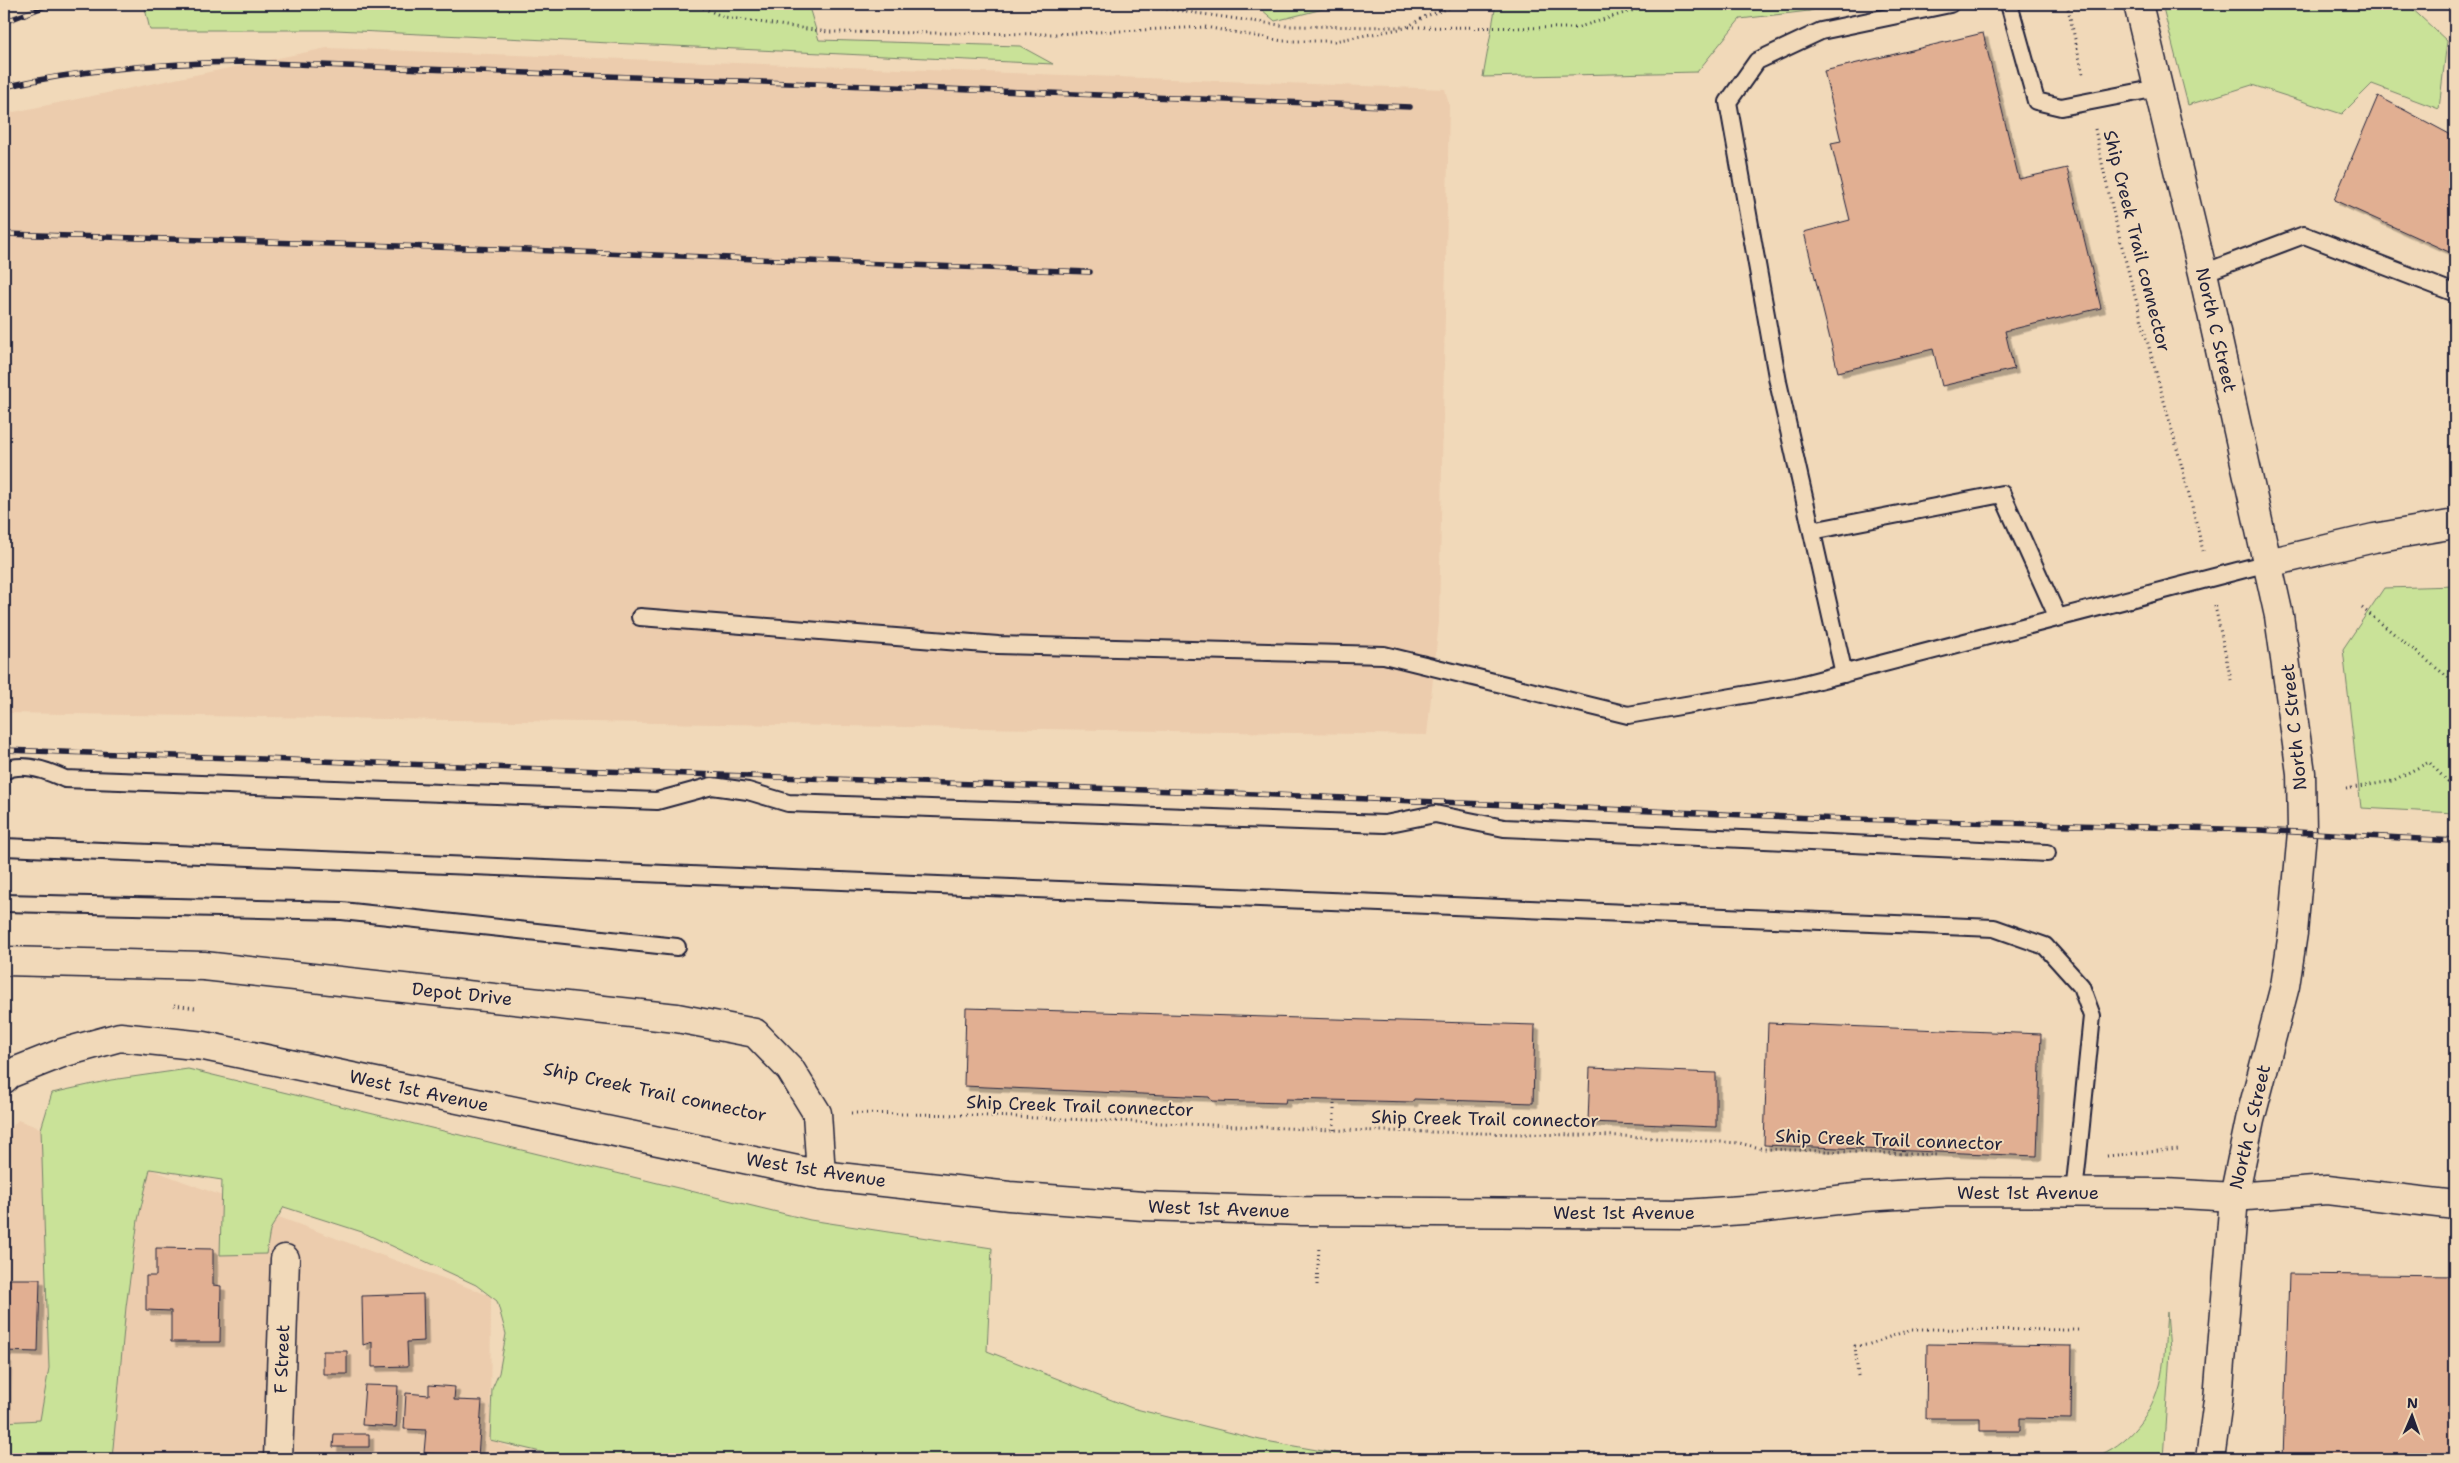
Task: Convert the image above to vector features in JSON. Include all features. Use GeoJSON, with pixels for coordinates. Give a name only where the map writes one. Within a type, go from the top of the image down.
{"type":"FeatureCollection","features":[{"type":"Feature","properties":{"kind":"street","name":"North C Street"},"geometry":{"type":"LineString","coordinates":[[2138,4],[2203,272],[2268,563],[2288,670],[2301,773],[2302,832],[2294,933],[2285,986],[2250,1120],[2234,1196],[2218,1400],[2210,1459]]}},
{"type":"Feature","properties":{"kind":"street"},"geometry":{"type":"LineString","coordinates":[[2268,563],[2374,538],[2455,524]]}},
{"type":"Feature","properties":{"kind":"street","name":"Depot Drive"},"geometry":{"type":"LineString","coordinates":[[4,961],[204,966],[677,1018],[755,1033],[790,1069],[817,1113],[821,1175]]}},
{"type":"Feature","properties":{"kind":"street","name":"West 1st Avenue"},"geometry":{"type":"LineString","coordinates":[[4,1079],[9,1074],[62,1053],[120,1037],[204,1046],[821,1175],[1009,1196],[1143,1206],[1302,1211],[1686,1214],[1756,1209],[1864,1197],[1946,1192],[2165,1193],[2234,1196],[2327,1190],[2455,1204]]}},
{"type":"Feature","properties":{"kind":"street","name":"F Street"},"geometry":{"type":"LineString","coordinates":[[278,1459],[285,1259]]}},
{"type":"Feature","properties":{"kind":"lane"},"geometry":{"type":"LineString","coordinates":[[1844,674],[1778,382],[1728,102],[1757,61],[1821,32],[1950,4]]}},
{"type":"Feature","properties":{"kind":"lane"},"geometry":{"type":"LineString","coordinates":[[2009,4],[2036,101],[2061,107],[2090,103],[2158,88]]}},
{"type":"Feature","properties":{"kind":"lane"},"geometry":{"type":"LineString","coordinates":[[2203,272],[2304,235],[2455,293]]}},
{"type":"Feature","properties":{"kind":"lane"},"geometry":{"type":"LineString","coordinates":[[1812,531],[2002,494],[2058,618]]}},
{"type":"Feature","properties":{"kind":"lane"},"geometry":{"type":"LineString","coordinates":[[640,617],[998,645],[1384,655],[1628,715],[1796,686],[2268,563]]}},
{"type":"Feature","properties":{"kind":"lane"},"geometry":{"type":"LineString","coordinates":[[4,771],[10,768],[44,770],[65,779],[657,801],[712,786],[748,791],[788,803],[1386,824],[1435,814],[1504,828],[2048,853]]}},
{"type":"Feature","properties":{"kind":"lane"},"geometry":{"type":"LineString","coordinates":[[4,847],[1994,928],[2044,946],[2081,986],[2090,1008],[2092,1016],[2074,1194]]}},
{"type":"Feature","properties":{"kind":"lane"},"geometry":{"type":"LineString","coordinates":[[4,903],[342,911],[677,947]]}},
{"type":"Feature","properties":{"kind":"path"},"geometry":{"type":"LineString","coordinates":[[694,4],[724,17],[828,32],[1054,34],[1205,27],[1283,41],[1334,41],[1405,28],[1426,16],[1460,4]]}},
{"type":"Feature","properties":{"kind":"path"},"geometry":{"type":"LineString","coordinates":[[1132,4],[1287,26],[1566,28],[1576,28],[1654,4]]}},
{"type":"Feature","properties":{"kind":"path","name":"Ship Creek Trail connector"},"geometry":{"type":"LineString","coordinates":[[2067,4],[2090,103],[2106,189],[2187,484]]}},
{"type":"Feature","properties":{"kind":"path"},"geometry":{"type":"LineString","coordinates":[[2362,608],[2455,683]]}},
{"type":"Feature","properties":{"kind":"path"},"geometry":{"type":"LineString","coordinates":[[2346,789],[2392,781],[2429,762],[2448,782],[2455,772]]}},
{"type":"Feature","properties":{"kind":"path"},"geometry":{"type":"LineString","coordinates":[[172,1005],[200,1009]]}},
{"type":"Feature","properties":{"kind":"path"},"geometry":{"type":"LineString","coordinates":[[1334,1100],[1334,1130]]}},
{"type":"Feature","properties":{"kind":"path","name":"Ship Creek Trail connector"},"geometry":{"type":"LineString","coordinates":[[817,1113],[965,1115],[1334,1130],[1623,1136],[1739,1142],[1764,1149],[1941,1156]]}},
{"type":"Feature","properties":{"kind":"path"},"geometry":{"type":"LineString","coordinates":[[2079,1158],[2179,1149]]}},
{"type":"Feature","properties":{"kind":"path"},"geometry":{"type":"LineString","coordinates":[[1318,1285],[1319,1246]]}},
{"type":"Feature","properties":{"kind":"path"},"geometry":{"type":"LineString","coordinates":[[1858,1376],[1855,1346],[1867,1344],[1912,1329],[2082,1330]]}},
{"type":"Feature","properties":{"kind":"shaded area"},"geometry":{"type":"Polygon","coordinates":[[[327,48],[1445,89],[1449,105],[1439,622],[1427,735],[4,713],[4,114],[327,48]]]}},
{"type":"Feature","properties":{"kind":"shaded area"},"geometry":{"type":"Polygon","coordinates":[[[18,1120],[491,1296],[490,1439],[538,1459],[4,1459],[4,1136],[18,1120]]]}},
{"type":"Feature","properties":{"kind":"green space"},"geometry":{"type":"Polygon","coordinates":[[[144,4],[808,4],[819,40],[1020,46],[1053,64],[336,30],[150,30],[144,4]]]}},
{"type":"Feature","properties":{"kind":"green space"},"geometry":{"type":"Polygon","coordinates":[[[1255,4],[1343,4],[1275,21],[1255,4]]]}},
{"type":"Feature","properties":{"kind":"green space"},"geometry":{"type":"Polygon","coordinates":[[[1496,4],[1835,4],[1809,11],[1740,19],[1697,72],[1483,77],[1496,4]]]}},
{"type":"Feature","properties":{"kind":"green space"},"geometry":{"type":"Polygon","coordinates":[[[2162,4],[2407,4],[2447,41],[2439,109],[2372,84],[2342,114],[2252,85],[2188,105],[2162,4]]]}},
{"type":"Feature","properties":{"kind":"green space"},"geometry":{"type":"Polygon","coordinates":[[[2455,586],[2455,813],[2361,808],[2343,649],[2384,588],[2455,586]]]}},
{"type":"Feature","properties":{"kind":"green space"},"geometry":{"type":"Polygon","coordinates":[[[188,1069],[810,1220],[992,1248],[987,1351],[1132,1408],[1260,1440],[1368,1459],[554,1459],[541,1452],[490,1440],[492,1389],[499,1373],[506,1334],[497,1301],[476,1285],[362,1232],[284,1207],[270,1230],[266,1254],[220,1255],[222,1180],[150,1169],[138,1220],[126,1307],[112,1459],[4,1459],[4,1422],[40,1420],[49,1368],[41,1129],[52,1093],[111,1080],[188,1069]]]}},
{"type":"Feature","properties":{"kind":"green space"},"geometry":{"type":"Polygon","coordinates":[[[2167,1312],[2170,1351],[2163,1459],[2088,1459],[2112,1449],[2123,1441],[2148,1410],[2161,1377],[2167,1312]]]}},
{"type":"Feature","properties":{"kind":"building"},"geometry":{"type":"Polygon","coordinates":[[[1983,33],[2019,179],[2067,168],[2101,308],[2005,331],[2014,369],[1942,386],[1933,349],[1838,372],[1804,232],[1850,220],[1831,143],[1841,141],[1824,71],[1983,33]]]}},
{"type":"Feature","properties":{"kind":"building"},"geometry":{"type":"Polygon","coordinates":[[[2378,96],[2455,137],[2455,240],[2449,252],[2334,200],[2378,96]]]}},
{"type":"Feature","properties":{"kind":"building"},"geometry":{"type":"Polygon","coordinates":[[[966,1008],[1535,1025],[1533,1103],[1414,1099],[1413,1102],[1286,1099],[1285,1103],[1212,1101],[1209,1097],[964,1086],[966,1008]]]}},
{"type":"Feature","properties":{"kind":"building"},"geometry":{"type":"Polygon","coordinates":[[[1768,1023],[2041,1034],[2037,1156],[1764,1145],[1768,1023]]]}},
{"type":"Feature","properties":{"kind":"building"},"geometry":{"type":"Polygon","coordinates":[[[1590,1068],[1716,1073],[1716,1127],[1588,1122],[1590,1068]]]}},
{"type":"Feature","properties":{"kind":"building"},"geometry":{"type":"Polygon","coordinates":[[[156,1248],[213,1249],[213,1285],[221,1286],[220,1342],[171,1342],[171,1311],[146,1310],[146,1276],[156,1276],[156,1248]]]}},
{"type":"Feature","properties":{"kind":"building"},"geometry":{"type":"Polygon","coordinates":[[[2289,1274],[2455,1276],[2455,1459],[2283,1459],[2289,1274]]]}},
{"type":"Feature","properties":{"kind":"building"},"geometry":{"type":"Polygon","coordinates":[[[4,1279],[40,1279],[38,1352],[4,1351],[4,1279]]]}},
{"type":"Feature","properties":{"kind":"building"},"geometry":{"type":"Polygon","coordinates":[[[423,1294],[424,1341],[407,1342],[408,1366],[372,1367],[372,1342],[363,1345],[362,1296],[423,1294]]]}},
{"type":"Feature","properties":{"kind":"building"},"geometry":{"type":"Polygon","coordinates":[[[1927,1344],[2072,1346],[2071,1419],[2020,1418],[2020,1431],[1980,1431],[1980,1418],[1926,1418],[1927,1344]]]}},
{"type":"Feature","properties":{"kind":"building"},"geometry":{"type":"Polygon","coordinates":[[[323,1351],[347,1351],[347,1374],[323,1374],[323,1351]]]}},
{"type":"Feature","properties":{"kind":"building"},"geometry":{"type":"Polygon","coordinates":[[[4,1358],[7,1358],[6,1416],[4,1416],[4,1358]]]}},
{"type":"Feature","properties":{"kind":"building"},"geometry":{"type":"Polygon","coordinates":[[[365,1385],[398,1386],[396,1427],[362,1425],[365,1385]]]}},
{"type":"Feature","properties":{"kind":"building"},"geometry":{"type":"Polygon","coordinates":[[[429,1385],[455,1387],[454,1400],[482,1401],[478,1457],[424,1453],[426,1430],[404,1429],[406,1393],[429,1395],[429,1385]]]}},
{"type":"Feature","properties":{"kind":"building"},"geometry":{"type":"Polygon","coordinates":[[[334,1434],[369,1434],[369,1447],[333,1447],[334,1434]]]}},
{"type":"Feature","properties":{"kind":"railway"},"geometry":{"type":"LineString","coordinates":[[4,22],[51,4]]}},
{"type":"Feature","properties":{"kind":"railway"},"geometry":{"type":"LineString","coordinates":[[4,87],[93,71],[183,64],[244,62],[1410,107]]}},
{"type":"Feature","properties":{"kind":"railway"},"geometry":{"type":"LineString","coordinates":[[4,234],[499,249],[1090,272]]}},
{"type":"Feature","properties":{"kind":"railway"},"geometry":{"type":"LineString","coordinates":[[4,750],[1231,793],[1814,818],[2260,830],[2455,841]]}}]}
